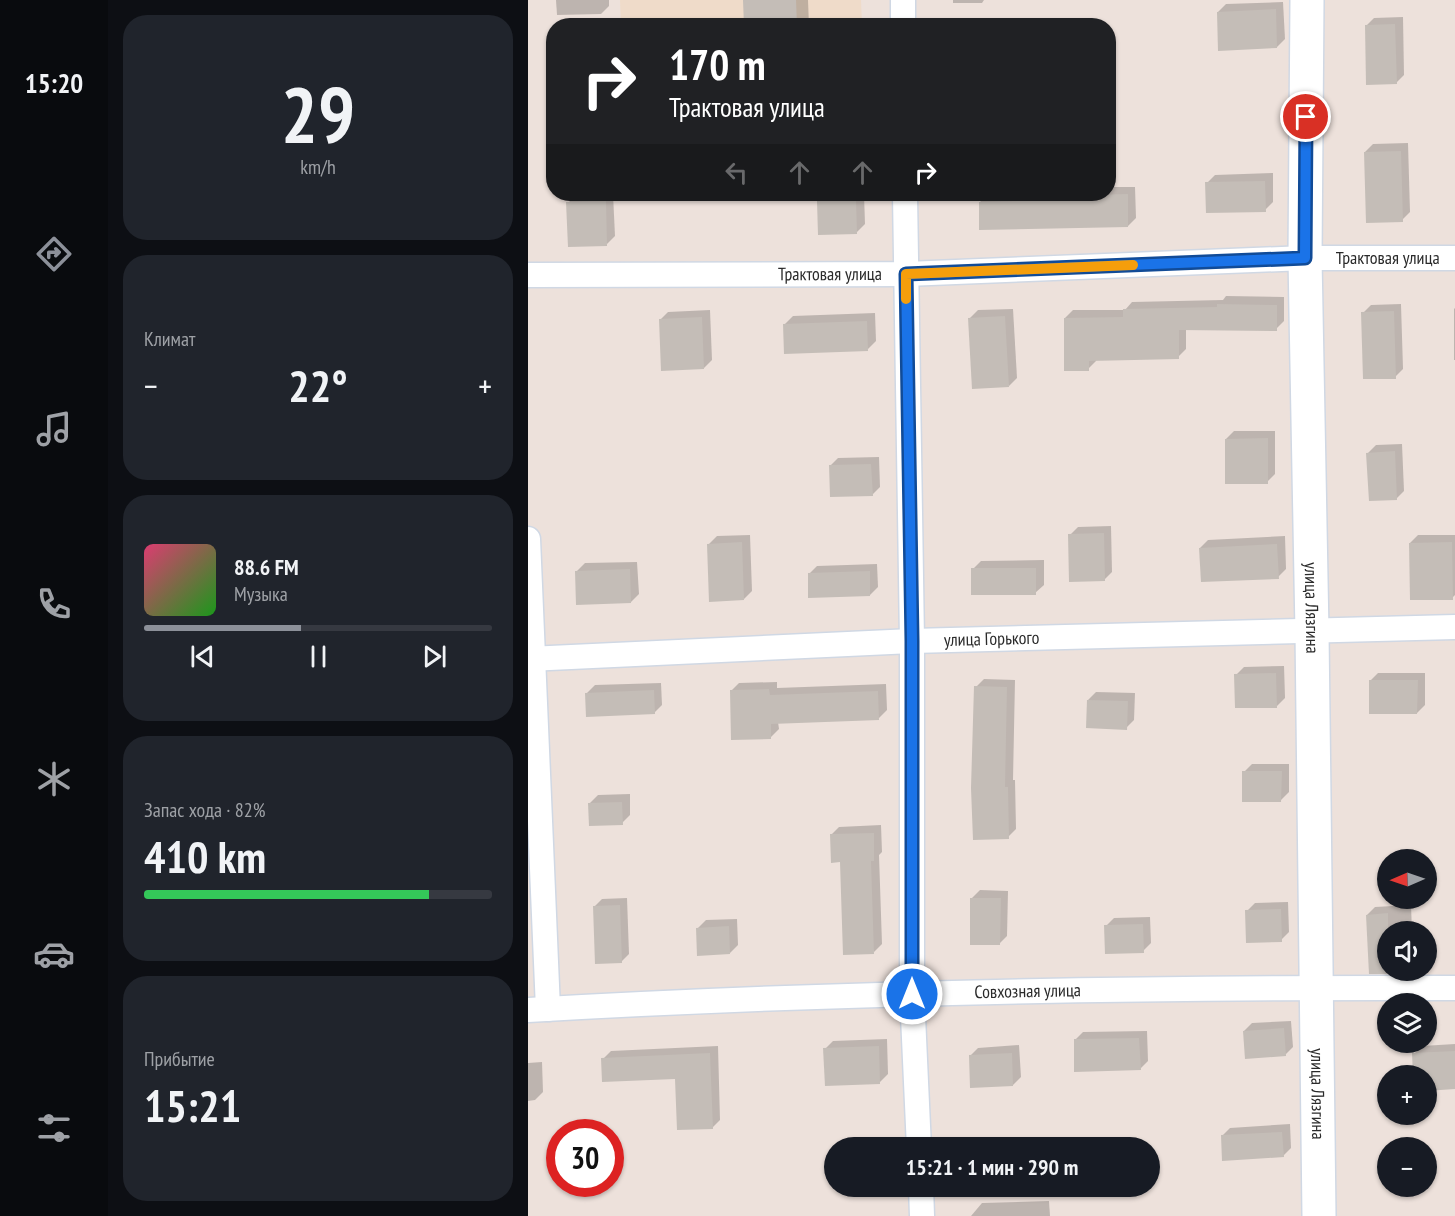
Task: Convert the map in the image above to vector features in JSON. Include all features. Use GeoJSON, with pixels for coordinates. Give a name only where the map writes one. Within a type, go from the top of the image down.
{"type":"FeatureCollection","features":[{"type":"Feature","properties":{"kind":"main road","name":"улица Лязгина"},"geometry":{"type":"LineString","coordinates":[[1307,0],[1305,258],[1319,1216]]}},
{"type":"Feature","properties":{"kind":"street"},"geometry":{"type":"LineString","coordinates":[[903,0],[903,18]]}},
{"type":"Feature","properties":{"kind":"street"},"geometry":{"type":"LineString","coordinates":[[905,201],[912,641],[912,994],[918,1137]]}},
{"type":"Feature","properties":{"kind":"street","name":"Трактовая улица"},"geometry":{"type":"LineString","coordinates":[[528,275],[906,274],[1305,258],[1455,258]]}},
{"type":"Feature","properties":{"kind":"street"},"geometry":{"type":"LineString","coordinates":[[528,539],[538,1010]]}},
{"type":"Feature","properties":{"kind":"street","name":"улица Горького"},"geometry":{"type":"LineString","coordinates":[[530,659],[912,641],[1455,627]]}},
{"type":"Feature","properties":{"kind":"street","name":"Совхозная улица"},"geometry":{"type":"LineString","coordinates":[[538,1010],[912,994],[1455,988]]}},
{"type":"Feature","properties":{"kind":"street"},"geometry":{"type":"LineString","coordinates":[[921,1197],[922,1216]]}},
{"type":"Feature","properties":{"kind":"shaded area"},"geometry":{"type":"Polygon","coordinates":[[[620,0],[861,0],[862,18],[621,18],[620,0]]]}},
{"type":"Feature","properties":{"kind":"building"},"geometry":{"type":"Polygon","coordinates":[[[743,0],[796,0],[797,18],[744,18],[743,0]]]}},
{"type":"Feature","properties":{"kind":"building"},"geometry":{"type":"Polygon","coordinates":[[[1276,9],[1277,48],[1218,51],[1217,12],[1276,9]]]}},
{"type":"Feature","properties":{"kind":"building"},"geometry":{"type":"Polygon","coordinates":[[[1395,24],[1397,84],[1366,85],[1365,25],[1395,24]]]}},
{"type":"Feature","properties":{"kind":"building"},"geometry":{"type":"Polygon","coordinates":[[[1401,151],[1403,222],[1366,223],[1364,152],[1401,151]]]}},
{"type":"Feature","properties":{"kind":"building"},"geometry":{"type":"Polygon","coordinates":[[[1265,181],[1266,212],[1206,213],[1205,182],[1265,181]]]}},
{"type":"Feature","properties":{"kind":"building"},"geometry":{"type":"Polygon","coordinates":[[[1116,194],[1128,194],[1128,227],[979,230],[979,202],[1116,201],[1116,194]]]}},
{"type":"Feature","properties":{"kind":"building"},"geometry":{"type":"Polygon","coordinates":[[[606,201],[607,246],[568,247],[566,202],[606,201]]]}},
{"type":"Feature","properties":{"kind":"building"},"geometry":{"type":"Polygon","coordinates":[[[817,201],[856,201],[857,234],[818,235],[817,201]]]}},
{"type":"Feature","properties":{"kind":"building"},"geometry":{"type":"Polygon","coordinates":[[[1217,304],[1277,305],[1277,331],[1179,330],[1179,359],[1089,361],[1089,371],[1064,371],[1064,318],[1123,317],[1123,309],[1217,307],[1217,304]]]}},
{"type":"Feature","properties":{"kind":"building"},"geometry":{"type":"Polygon","coordinates":[[[1394,311],[1396,379],[1363,379],[1361,312],[1394,311]]]}},
{"type":"Feature","properties":{"kind":"building"},"geometry":{"type":"Polygon","coordinates":[[[1005,316],[1009,387],[972,389],[968,318],[1005,316]]]}},
{"type":"Feature","properties":{"kind":"building"},"geometry":{"type":"Polygon","coordinates":[[[702,317],[704,369],[661,371],[659,319],[702,317]]]}},
{"type":"Feature","properties":{"kind":"building"},"geometry":{"type":"Polygon","coordinates":[[[867,321],[868,351],[784,354],[783,324],[867,321]]]}},
{"type":"Feature","properties":{"kind":"building"},"geometry":{"type":"Polygon","coordinates":[[[1268,438],[1268,484],[1225,484],[1225,439],[1268,438]]]}},
{"type":"Feature","properties":{"kind":"building"},"geometry":{"type":"Polygon","coordinates":[[[1395,451],[1397,500],[1369,501],[1366,453],[1395,451]]]}},
{"type":"Feature","properties":{"kind":"building"},"geometry":{"type":"Polygon","coordinates":[[[871,464],[873,496],[830,497],[829,465],[871,464]]]}},
{"type":"Feature","properties":{"kind":"building"},"geometry":{"type":"Polygon","coordinates":[[[1104,533],[1105,581],[1069,582],[1068,534],[1104,533]]]}},
{"type":"Feature","properties":{"kind":"building"},"geometry":{"type":"Polygon","coordinates":[[[742,542],[744,600],[709,602],[707,544],[742,542]]]}},
{"type":"Feature","properties":{"kind":"building"},"geometry":{"type":"Polygon","coordinates":[[[1452,542],[1453,600],[1410,600],[1409,543],[1452,542]]]}},
{"type":"Feature","properties":{"kind":"building"},"geometry":{"type":"Polygon","coordinates":[[[1277,544],[1279,579],[1201,582],[1199,548],[1277,544]]]}},
{"type":"Feature","properties":{"kind":"building"},"geometry":{"type":"Polygon","coordinates":[[[971,568],[1036,568],[1036,595],[971,595],[971,568]]]}},
{"type":"Feature","properties":{"kind":"building"},"geometry":{"type":"Polygon","coordinates":[[[630,569],[631,603],[576,605],[575,571],[630,569]]]}},
{"type":"Feature","properties":{"kind":"building"},"geometry":{"type":"Polygon","coordinates":[[[870,571],[870,596],[808,598],[808,573],[870,571]]]}},
{"type":"Feature","properties":{"kind":"building"},"geometry":{"type":"Polygon","coordinates":[[[1276,673],[1277,708],[1235,708],[1234,674],[1276,673]]]}},
{"type":"Feature","properties":{"kind":"building"},"geometry":{"type":"Polygon","coordinates":[[[1369,680],[1418,680],[1417,714],[1369,714],[1369,680]]]}},
{"type":"Feature","properties":{"kind":"building"},"geometry":{"type":"Polygon","coordinates":[[[974,686],[1007,687],[1005,787],[1008,787],[1009,839],[973,840],[971,788],[974,686]]]}},
{"type":"Feature","properties":{"kind":"building"},"geometry":{"type":"Polygon","coordinates":[[[769,689],[770,695],[878,691],[879,720],[771,724],[771,739],[731,740],[730,690],[769,689]]]}},
{"type":"Feature","properties":{"kind":"building"},"geometry":{"type":"Polygon","coordinates":[[[654,690],[655,714],[586,717],[585,693],[654,690]]]}},
{"type":"Feature","properties":{"kind":"building"},"geometry":{"type":"Polygon","coordinates":[[[1087,700],[1128,701],[1127,730],[1086,728],[1087,700]]]}},
{"type":"Feature","properties":{"kind":"building"},"geometry":{"type":"Polygon","coordinates":[[[1242,771],[1282,771],[1281,802],[1242,802],[1242,771]]]}},
{"type":"Feature","properties":{"kind":"building"},"geometry":{"type":"Polygon","coordinates":[[[622,802],[623,825],[589,826],[588,803],[622,802]]]}},
{"type":"Feature","properties":{"kind":"building"},"geometry":{"type":"Polygon","coordinates":[[[874,833],[874,861],[871,861],[874,954],[843,955],[840,862],[831,863],[830,834],[874,833]]]}},
{"type":"Feature","properties":{"kind":"building"},"geometry":{"type":"Polygon","coordinates":[[[970,898],[1001,898],[1000,945],[970,945],[970,898]]]}},
{"type":"Feature","properties":{"kind":"building"},"geometry":{"type":"Polygon","coordinates":[[[620,905],[622,963],[595,964],[593,906],[620,905]]]}},
{"type":"Feature","properties":{"kind":"building"},"geometry":{"type":"Polygon","coordinates":[[[1281,909],[1282,942],[1246,943],[1245,910],[1281,909]]]}},
{"type":"Feature","properties":{"kind":"building"},"geometry":{"type":"Polygon","coordinates":[[[1388,913],[1388,921],[1377,921],[1377,974],[1369,974],[1366,915],[1388,913]]]}},
{"type":"Feature","properties":{"kind":"building"},"geometry":{"type":"Polygon","coordinates":[[[1143,924],[1144,953],[1105,954],[1104,925],[1143,924]]]}},
{"type":"Feature","properties":{"kind":"building"},"geometry":{"type":"Polygon","coordinates":[[[729,926],[730,954],[697,956],[696,928],[729,926]]]}},
{"type":"Feature","properties":{"kind":"building"},"geometry":{"type":"Polygon","coordinates":[[[1284,1028],[1286,1056],[1245,1059],[1243,1031],[1284,1028]]]}},
{"type":"Feature","properties":{"kind":"building"},"geometry":{"type":"Polygon","coordinates":[[[1139,1038],[1141,1070],[1074,1072],[1074,1039],[1139,1038]]]}},
{"type":"Feature","properties":{"kind":"building"},"geometry":{"type":"Polygon","coordinates":[[[879,1046],[880,1084],[825,1086],[823,1048],[879,1046]]]}},
{"type":"Feature","properties":{"kind":"building"},"geometry":{"type":"Polygon","coordinates":[[[1455,1051],[1455,1089],[1437,1090],[1437,1065],[1413,1065],[1412,1053],[1455,1051]]]}},
{"type":"Feature","properties":{"kind":"building"},"geometry":{"type":"Polygon","coordinates":[[[710,1053],[713,1129],[677,1130],[675,1079],[602,1082],[601,1058],[710,1053]]]}},
{"type":"Feature","properties":{"kind":"building"},"geometry":{"type":"Polygon","coordinates":[[[1012,1053],[1013,1086],[970,1088],[969,1055],[1012,1053]]]}},
{"type":"Feature","properties":{"kind":"building"},"geometry":{"type":"Polygon","coordinates":[[[1282,1132],[1284,1157],[1222,1161],[1221,1135],[1282,1132]]]}},
{"type":"Feature","properties":{"kind":"slow traffic"},"geometry":{"type":"LineString","coordinates":[[906,299],[906,274],[1133,265]]}},
{"type":"Feature","properties":{"kind":"route"},"geometry":{"type":"LineString","coordinates":[[912,994],[912,641],[906,274],[1305,258],[1306,117]]}}]}
